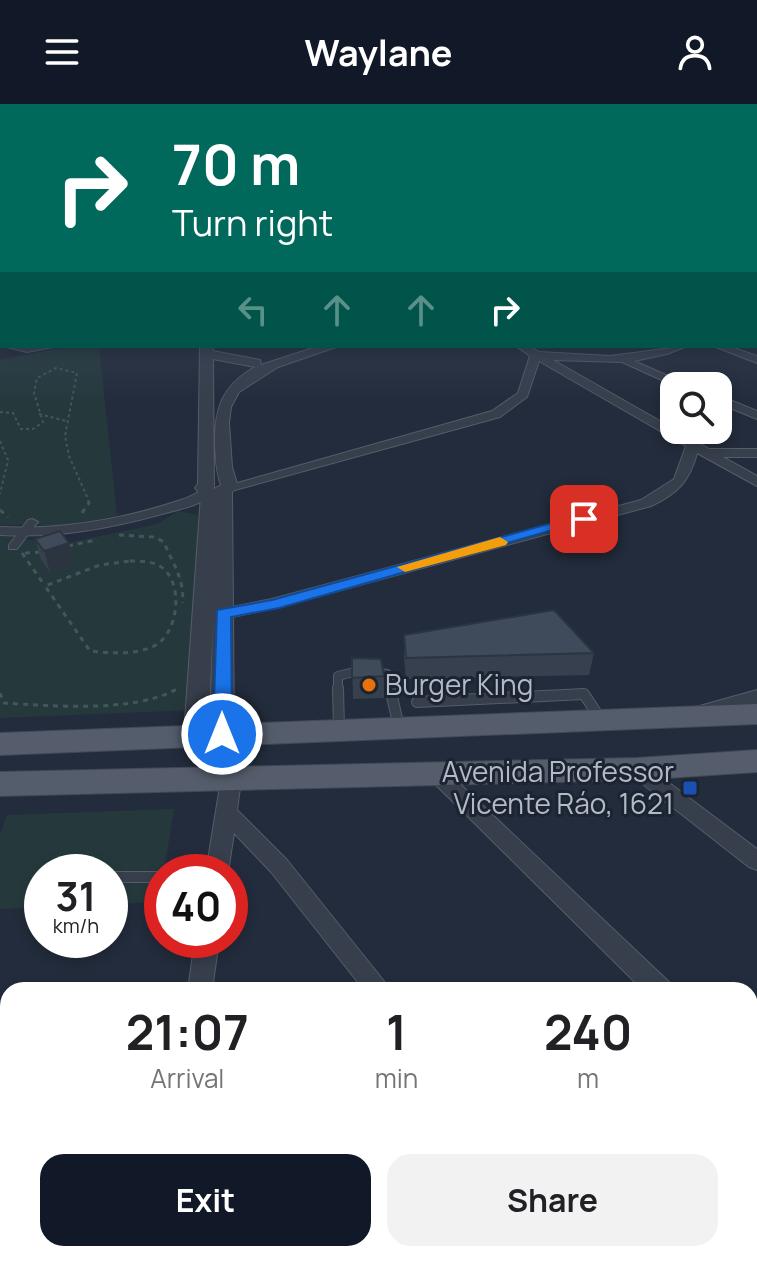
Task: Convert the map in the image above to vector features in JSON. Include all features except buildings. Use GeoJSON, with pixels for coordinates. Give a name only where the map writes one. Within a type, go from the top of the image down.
{"type":"FeatureCollection","features":[{"type":"Feature","properties":{"kind":"main road"},"geometry":{"type":"LineString","coordinates":[[0,744],[757,714]]}},
{"type":"Feature","properties":{"kind":"main road"},"geometry":{"type":"LineString","coordinates":[[0,784],[637,769],[757,761]]}},
{"type":"Feature","properties":{"kind":"street"},"geometry":{"type":"LineString","coordinates":[[207,402],[255,363],[323,348]]}},
{"type":"Feature","properties":{"kind":"street"},"geometry":{"type":"LineString","coordinates":[[524,348],[757,482]]}},
{"type":"Feature","properties":{"kind":"street"},"geometry":{"type":"LineString","coordinates":[[536,355],[624,361],[642,359],[676,348]]}},
{"type":"Feature","properties":{"kind":"street"},"geometry":{"type":"LineString","coordinates":[[724,348],[757,360]]}},
{"type":"Feature","properties":{"kind":"street"},"geometry":{"type":"LineString","coordinates":[[209,734],[223,614],[206,350],[255,363]]}},
{"type":"Feature","properties":{"kind":"street"},"geometry":{"type":"LineString","coordinates":[[209,734],[217,489],[225,403],[242,382],[294,354]]}},
{"type":"Feature","properties":{"kind":"street"},"geometry":{"type":"LineString","coordinates":[[0,531],[99,526],[193,501],[217,489],[496,414],[523,395],[536,355]]}},
{"type":"Feature","properties":{"kind":"street"},"geometry":{"type":"LineString","coordinates":[[624,361],[660,376]]}},
{"type":"Feature","properties":{"kind":"street"},"geometry":{"type":"LineString","coordinates":[[732,405],[757,415]]}},
{"type":"Feature","properties":{"kind":"street"},"geometry":{"type":"LineString","coordinates":[[223,614],[282,602],[646,503],[666,494],[685,477],[693,445]]}},
{"type":"Feature","properties":{"kind":"street"},"geometry":{"type":"LineString","coordinates":[[708,453],[757,453]]}},
{"type":"Feature","properties":{"kind":"street"},"geometry":{"type":"LineString","coordinates":[[18,550],[28,528]]}},
{"type":"Feature","properties":{"kind":"street"},"geometry":{"type":"LineString","coordinates":[[694,716],[757,698]]}},
{"type":"Feature","properties":{"kind":"street"},"geometry":{"type":"LineString","coordinates":[[637,769],[757,861]]}},
{"type":"Feature","properties":{"kind":"street"},"geometry":{"type":"LineString","coordinates":[[437,774],[652,982]]}},
{"type":"Feature","properties":{"kind":"street"},"geometry":{"type":"LineString","coordinates":[[220,854],[231,780]]}},
{"type":"Feature","properties":{"kind":"street"},"geometry":{"type":"LineString","coordinates":[[226,812],[279,866],[373,982]]}},
{"type":"Feature","properties":{"kind":"street"},"geometry":{"type":"LineString","coordinates":[[201,982],[204,958]]}},
{"type":"Feature","properties":{"kind":"lane"},"geometry":{"type":"LineString","coordinates":[[339,730],[338,676],[346,672],[376,670],[387,674],[399,727]]}},
{"type":"Feature","properties":{"kind":"lane"},"geometry":{"type":"LineString","coordinates":[[417,702],[572,692],[584,694],[591,700],[601,720]]}},
{"type":"Feature","properties":{"kind":"path"},"geometry":{"type":"LineString","coordinates":[[0,412],[13,413],[21,429],[33,429],[43,422],[34,393],[37,378],[50,368],[67,367],[77,373],[66,421],[67,453],[78,470],[89,503],[84,512],[75,516]]}},
{"type":"Feature","properties":{"kind":"path"},"geometry":{"type":"LineString","coordinates":[[39,414],[66,421]]}},
{"type":"Feature","properties":{"kind":"path"},"geometry":{"type":"LineString","coordinates":[[0,441],[8,460],[0,494]]}},
{"type":"Feature","properties":{"kind":"path"},"geometry":{"type":"LineString","coordinates":[[0,510],[3,515],[28,528]]}},
{"type":"Feature","properties":{"kind":"path"},"geometry":{"type":"LineString","coordinates":[[66,546],[119,535],[154,537],[164,542],[174,567],[183,578],[182,609]]}},
{"type":"Feature","properties":{"kind":"path"},"geometry":{"type":"LineString","coordinates":[[18,550],[52,550]]}},
{"type":"Feature","properties":{"kind":"path"},"geometry":{"type":"LineString","coordinates":[[18,550],[90,651],[142,650],[157,646],[170,630],[175,591],[165,569],[156,564],[114,563],[44,586]]}},
{"type":"Feature","properties":{"kind":"path"},"geometry":{"type":"LineString","coordinates":[[165,569],[174,567]]}},
{"type":"Feature","properties":{"kind":"path"},"geometry":{"type":"LineString","coordinates":[[0,693],[4,703],[38,706],[158,700],[180,687]]}},
{"type":"Feature","properties":{"kind":"green space"},"geometry":{"type":"Polygon","coordinates":[[[58,348],[99,348],[117,516],[67,525],[0,525],[0,360],[58,348]]]}},
{"type":"Feature","properties":{"kind":"green space"},"geometry":{"type":"Polygon","coordinates":[[[178,511],[198,515],[194,710],[0,718],[0,536],[63,544],[157,524],[178,511]]]}},
{"type":"Feature","properties":{"kind":"green space"},"geometry":{"type":"Polygon","coordinates":[[[174,809],[167,854],[144,854],[144,903],[128,903],[128,854],[24,854],[24,908],[0,909],[0,835],[7,815],[174,809]]]}},
{"type":"Feature","properties":{"kind":"slow traffic"},"geometry":{"type":"LineString","coordinates":[[405,567],[500,542]]}},
{"type":"Feature","properties":{"kind":"place","name":"Burger King"},"geometry":{"type":"Point","coordinates":[369,685]}},
{"type":"Feature","properties":{"kind":"place","name":"Avenida Professor Vicente Ráo, 1621"},"geometry":{"type":"Point","coordinates":[690,788]}},
{"type":"Feature","properties":{"kind":"route"},"geometry":{"type":"LineString","coordinates":[[222,734],[223,614],[273,604],[584,519]]}}]}
